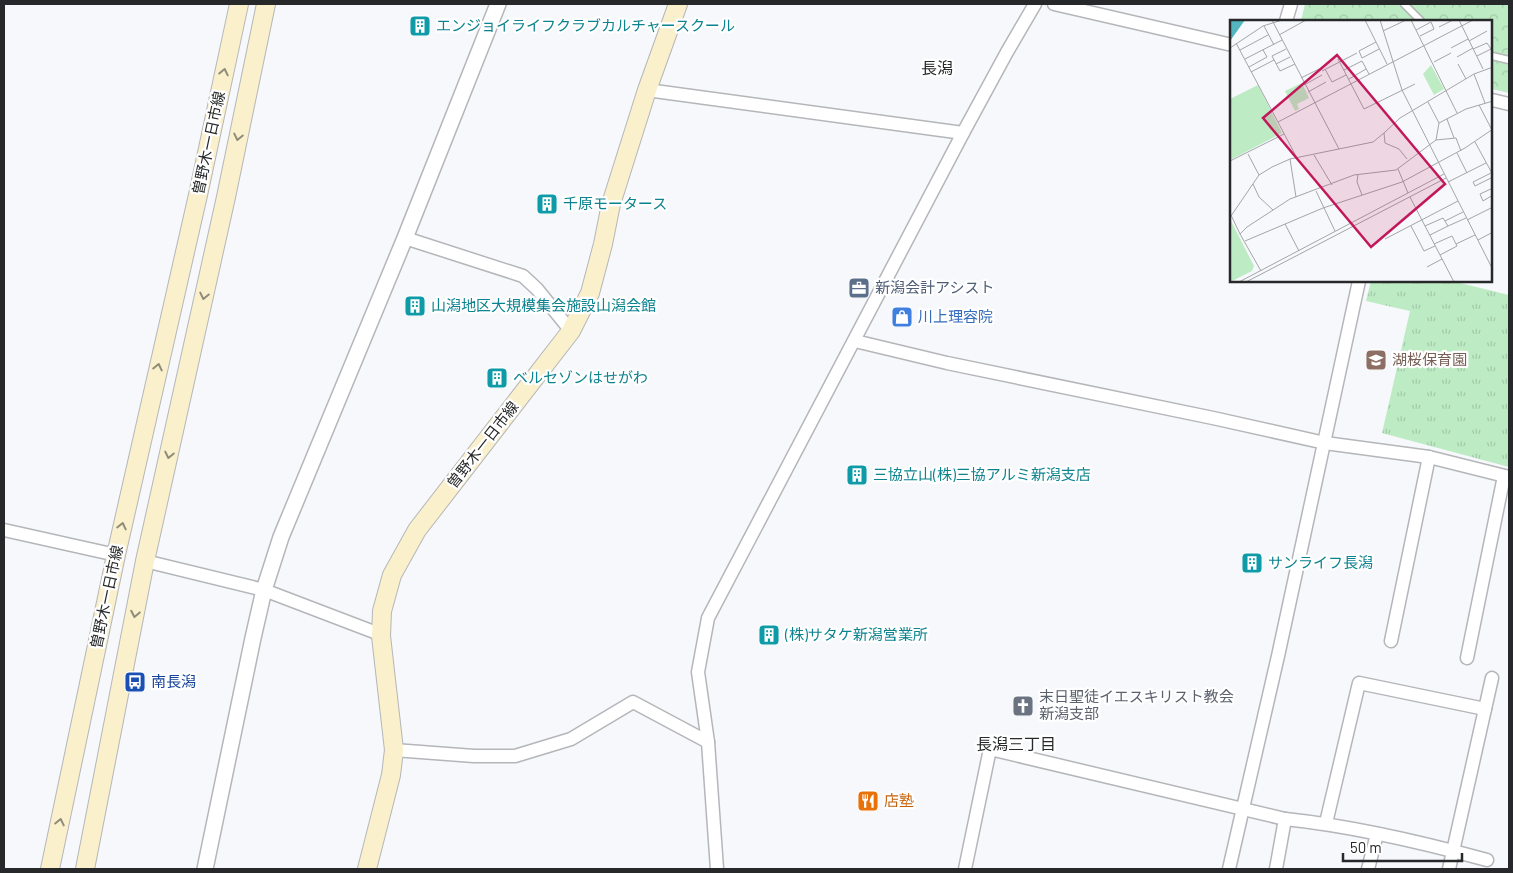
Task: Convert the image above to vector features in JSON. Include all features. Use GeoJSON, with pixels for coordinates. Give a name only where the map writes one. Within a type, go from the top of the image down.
{"type":"FeatureCollection","features":[{"type":"Feature","properties":{"kind":"main road","name":"曽野木一日市線"},"geometry":{"type":"LineString","coordinates":[[50,869],[116,555],[239,4]]}},
{"type":"Feature","properties":{"kind":"main road","name":"曽野木一日市線"},"geometry":{"type":"LineString","coordinates":[[85,869],[145,561],[226,197],[266,4]]}},
{"type":"Feature","properties":{"kind":"main road","name":"曽野木一日市線"},"geometry":{"type":"LineString","coordinates":[[367,869],[391,776],[394,750],[382,635],[382,611],[392,574],[417,530],[571,331],[590,294],[611,204],[647,90],[678,4]]}},
{"type":"Feature","properties":{"kind":"street"},"geometry":{"type":"LineString","coordinates":[[205,869],[253,638],[264,590],[281,537],[405,238],[498,4]]}},
{"type":"Feature","properties":{"kind":"street"},"geometry":{"type":"LineString","coordinates":[[717,869],[708,742],[698,672],[708,618],[1006,52],[1035,4]]}},
{"type":"Feature","properties":{"kind":"street"},"geometry":{"type":"LineString","coordinates":[[1054,4],[1230,45]]}},
{"type":"Feature","properties":{"kind":"street"},"geometry":{"type":"LineString","coordinates":[[1286,20],[1290,4]]}},
{"type":"Feature","properties":{"kind":"street"},"geometry":{"type":"LineString","coordinates":[[647,90],[963,133]]}},
{"type":"Feature","properties":{"kind":"street"},"geometry":{"type":"LineString","coordinates":[[1493,100],[1509,104]]}},
{"type":"Feature","properties":{"kind":"street"},"geometry":{"type":"LineString","coordinates":[[405,238],[523,276],[537,288],[571,331]]}},
{"type":"Feature","properties":{"kind":"street"},"geometry":{"type":"LineString","coordinates":[[1229,869],[1278,656],[1359,282]]}},
{"type":"Feature","properties":{"kind":"street"},"geometry":{"type":"LineString","coordinates":[[855,341],[947,363],[1325,443],[1429,457],[1507,477],[1467,658]]}},
{"type":"Feature","properties":{"kind":"street"},"geometry":{"type":"LineString","coordinates":[[1390,641],[1429,457]]}},
{"type":"Feature","properties":{"kind":"street"},"geometry":{"type":"LineString","coordinates":[[4,530],[116,555]]}},
{"type":"Feature","properties":{"kind":"street"},"geometry":{"type":"LineString","coordinates":[[145,561],[264,590],[382,635]]}},
{"type":"Feature","properties":{"kind":"street"},"geometry":{"type":"LineString","coordinates":[[1449,869],[1492,678]]}},
{"type":"Feature","properties":{"kind":"street"},"geometry":{"type":"LineString","coordinates":[[1326,823],[1360,683],[1485,709]]}},
{"type":"Feature","properties":{"kind":"street"},"geometry":{"type":"LineString","coordinates":[[394,750],[474,756],[516,756],[571,739],[633,702],[708,742]]}},
{"type":"Feature","properties":{"kind":"street"},"geometry":{"type":"LineString","coordinates":[[965,869],[990,749],[1285,819],[1326,823],[1487,860]]}},
{"type":"Feature","properties":{"kind":"street"},"geometry":{"type":"LineString","coordinates":[[1276,869],[1285,819]]}},
{"type":"Feature","properties":{"kind":"street"},"geometry":{"type":"LineString","coordinates":[[1368,869],[1377,834]]}},
{"type":"Feature","properties":{"kind":"lane"},"geometry":{"type":"LineString","coordinates":[[1404,4],[1420,20]]}},
{"type":"Feature","properties":{"kind":"lane"},"geometry":{"type":"LineString","coordinates":[[1493,56],[1509,60]]}},
{"type":"Feature","properties":{"kind":"green space"},"geometry":{"type":"Polygon","coordinates":[[[1305,4],[1509,4],[1509,93],[1493,89],[1493,20],[1301,20],[1305,4]]]}},
{"type":"Feature","properties":{"kind":"green space"},"geometry":{"type":"Polygon","coordinates":[[[1371,282],[1456,282],[1509,295],[1509,467],[1382,433],[1410,311],[1366,301],[1371,282]]]}},
{"type":"Feature","properties":{"kind":"place","name":"エンジョイライフクラブカルチャースクール"},"geometry":{"type":"Point","coordinates":[420,26]}},
{"type":"Feature","properties":{"kind":"place","name":"千原モータース"},"geometry":{"type":"Point","coordinates":[547,204]}},
{"type":"Feature","properties":{"kind":"place","name":"新潟会計アシスト"},"geometry":{"type":"Point","coordinates":[859,288]}},
{"type":"Feature","properties":{"kind":"place","name":"山潟地区大規模集会施設山潟会館"},"geometry":{"type":"Point","coordinates":[415,306]}},
{"type":"Feature","properties":{"kind":"place","name":"川上理容院"},"geometry":{"type":"Point","coordinates":[902,317]}},
{"type":"Feature","properties":{"kind":"place","name":"湖桜保育園"},"geometry":{"type":"Point","coordinates":[1376,360]}},
{"type":"Feature","properties":{"kind":"place","name":"ベルセゾンはせがわ"},"geometry":{"type":"Point","coordinates":[497,378]}},
{"type":"Feature","properties":{"kind":"place","name":"三協立山(株)三協アルミ新潟支店"},"geometry":{"type":"Point","coordinates":[857,475]}},
{"type":"Feature","properties":{"kind":"place","name":"サンライフ長潟"},"geometry":{"type":"Point","coordinates":[1252,563]}},
{"type":"Feature","properties":{"kind":"place","name":"(株)サタケ新潟営業所"},"geometry":{"type":"Point","coordinates":[769,635]}},
{"type":"Feature","properties":{"kind":"place","name":"南長潟"},"geometry":{"type":"Point","coordinates":[135,682]}},
{"type":"Feature","properties":{"kind":"place","name":"末日聖徒イエスキリスト教会 新潟支部"},"geometry":{"type":"Point","coordinates":[1023,706]}},
{"type":"Feature","properties":{"kind":"place","name":"店塾"},"geometry":{"type":"Point","coordinates":[868,801]}},
{"type":"Feature","properties":{"kind":"district","name":"長潟"},"geometry":{"type":"Point","coordinates":[937,68]}},
{"type":"Feature","properties":{"kind":"district","name":"長潟三丁目"},"geometry":{"type":"Point","coordinates":[1016,744]}}]}
